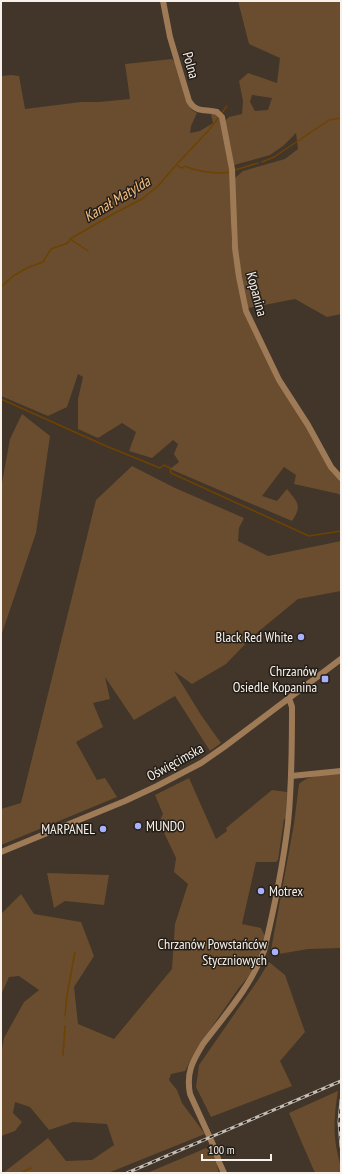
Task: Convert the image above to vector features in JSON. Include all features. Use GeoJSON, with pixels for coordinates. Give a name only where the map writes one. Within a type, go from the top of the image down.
{"type":"FeatureCollection","features":[{"type":"Feature","properties":{"kind":"street","name":"Polna"},"geometry":{"type":"LineString","coordinates":[[162,1],[170,38],[189,101],[198,109],[215,111],[221,115]]}},
{"type":"Feature","properties":{"kind":"street","name":"Kopanina"},"geometry":{"type":"LineString","coordinates":[[221,115],[232,169],[234,248],[246,310],[278,380],[308,425],[331,467],[341,478]]}},
{"type":"Feature","properties":{"kind":"street","name":"Oświęcimska"},"geometry":{"type":"LineString","coordinates":[[1,852],[125,801],[201,763],[341,659]]}},
{"type":"Feature","properties":{"kind":"street"},"geometry":{"type":"LineString","coordinates":[[224,1173],[215,1149],[190,1094],[189,1072],[196,1055],[203,1044],[251,979],[259,965],[264,951],[286,842],[291,776],[292,707],[289,698]]}},
{"type":"Feature","properties":{"kind":"street"},"geometry":{"type":"LineString","coordinates":[[291,776],[341,772]]}},
{"type":"Feature","properties":{"kind":"shaded area"},"geometry":{"type":"Polygon","coordinates":[[[238,1],[341,1],[341,314],[327,317],[295,299],[243,309],[277,383],[305,424],[330,469],[341,481],[341,497],[339,494],[294,484],[296,475],[284,467],[262,496],[277,501],[287,489],[294,497],[298,507],[292,521],[170,469],[179,462],[174,454],[178,444],[173,440],[152,458],[129,451],[136,432],[122,423],[98,438],[78,429],[78,399],[83,377],[78,374],[67,407],[48,416],[1,396],[1,76],[19,76],[25,109],[81,102],[130,99],[125,64],[172,59],[175,62],[187,103],[192,110],[197,113],[191,126],[190,133],[200,131],[213,123],[211,114],[215,114],[221,119],[231,177],[231,237],[234,261],[235,178],[243,171],[285,159],[298,149],[296,133],[283,146],[270,155],[234,165],[225,121],[229,117],[242,114],[243,101],[239,81],[248,73],[277,83],[280,58],[249,44],[238,1]],[[252,95],[250,102],[255,111],[268,110],[272,98],[252,95]]]}},
{"type":"Feature","properties":{"kind":"shaded area"},"geometry":{"type":"Polygon","coordinates":[[[22,414],[50,436],[36,533],[1,636],[1,488],[10,439],[22,414]]]}},
{"type":"Feature","properties":{"kind":"shaded area"},"geometry":{"type":"Polygon","coordinates":[[[132,466],[173,487],[244,518],[239,528],[238,541],[268,556],[341,541],[341,591],[298,599],[253,636],[226,664],[192,684],[174,671],[201,715],[221,743],[210,751],[175,696],[134,720],[105,677],[110,699],[93,703],[103,727],[76,742],[97,780],[105,778],[117,797],[1,845],[1,809],[21,803],[96,500],[132,466]]]}},
{"type":"Feature","properties":{"kind":"shaded area"},"geometry":{"type":"Polygon","coordinates":[[[341,774],[341,948],[308,949],[279,954],[271,950],[294,824],[299,784],[308,778],[341,774]]]}},
{"type":"Feature","properties":{"kind":"shaded area"},"geometry":{"type":"Polygon","coordinates":[[[189,778],[216,839],[227,831],[226,828],[272,790],[287,792],[286,819],[284,819],[278,860],[276,862],[256,862],[242,924],[261,928],[265,936],[256,963],[248,977],[196,1050],[185,1071],[171,1074],[169,1080],[177,1090],[182,1103],[205,1134],[108,1173],[3,1173],[48,1138],[66,1161],[92,1160],[114,1145],[107,1124],[73,1122],[49,1130],[30,1107],[15,1102],[13,1113],[22,1122],[15,1131],[1,1136],[1,1054],[4,1038],[24,1002],[39,990],[19,976],[9,977],[1,995],[1,914],[21,894],[34,914],[81,922],[94,956],[74,987],[78,1024],[114,1039],[172,969],[175,924],[188,884],[174,872],[176,858],[159,822],[163,814],[155,795],[189,778]]]}},
{"type":"Feature","properties":{"kind":"shaded area"},"geometry":{"type":"Polygon","coordinates":[[[47,873],[109,875],[104,905],[65,901],[54,908],[47,873]]]}},
{"type":"Feature","properties":{"kind":"shaded area"},"geometry":{"type":"Polygon","coordinates":[[[269,962],[285,975],[305,1032],[280,1061],[292,1086],[211,1117],[196,1087],[199,1065],[269,962]]]}},
{"type":"Feature","properties":{"kind":"shaded area"},"geometry":{"type":"Polygon","coordinates":[[[338,1091],[335,1111],[335,1132],[341,1173],[315,1173],[289,1113],[338,1091]]]}},
{"type":"Feature","properties":{"kind":"shaded area"},"geometry":{"type":"Polygon","coordinates":[[[211,1146],[219,1173],[147,1173],[211,1146]]]}},
{"type":"Feature","properties":{"kind":"waterway","name":"Kanał Matylda"},"geometry":{"type":"LineString","coordinates":[[221,114],[227,106]]}},
{"type":"Feature","properties":{"kind":"waterway","name":"Kanał Matylda"},"geometry":{"type":"LineString","coordinates":[[1,287],[13,276],[27,268],[43,262],[51,249],[68,243],[70,239],[142,199],[158,186],[219,117]]}},
{"type":"Feature","properties":{"kind":"waterway"},"geometry":{"type":"LineString","coordinates":[[262,162],[274,157],[329,120],[341,118]]}},
{"type":"Feature","properties":{"kind":"waterway"},"geometry":{"type":"LineString","coordinates":[[235,170],[258,163]]}},
{"type":"Feature","properties":{"kind":"waterway"},"geometry":{"type":"LineString","coordinates":[[176,165],[182,168],[185,166],[207,172],[229,172]]}},
{"type":"Feature","properties":{"kind":"waterway"},"geometry":{"type":"LineString","coordinates":[[70,239],[88,251]]}},
{"type":"Feature","properties":{"kind":"waterway"},"geometry":{"type":"LineString","coordinates":[[1,399],[106,446],[160,468],[164,465],[170,468],[171,473],[309,536],[341,531]]}},
{"type":"Feature","properties":{"kind":"waterway"},"geometry":{"type":"LineString","coordinates":[[65,1016],[67,995],[75,952]]}},
{"type":"Feature","properties":{"kind":"waterway"},"geometry":{"type":"LineString","coordinates":[[63,1055],[65,1026]]}},
{"type":"Feature","properties":{"kind":"waterway"},"geometry":{"type":"LineString","coordinates":[[21,1173],[31,1168]]}},
{"type":"Feature","properties":{"kind":"railway"},"geometry":{"type":"LineString","coordinates":[[127,1173],[341,1081]]}},
{"type":"Feature","properties":{"kind":"railway"},"geometry":{"type":"LineString","coordinates":[[341,1100],[339,1122],[341,1147]]}},
{"type":"Feature","properties":{"kind":"place","name":"Black Red White"},"geometry":{"type":"Point","coordinates":[301,637]}},
{"type":"Feature","properties":{"kind":"place","name":"Chrzanów Osiedle Kopanina"},"geometry":{"type":"Point","coordinates":[325,679]}},
{"type":"Feature","properties":{"kind":"place","name":"MUNDO"},"geometry":{"type":"Point","coordinates":[138,826]}},
{"type":"Feature","properties":{"kind":"place","name":"MARPANEL"},"geometry":{"type":"Point","coordinates":[103,829]}},
{"type":"Feature","properties":{"kind":"place","name":"Motrex"},"geometry":{"type":"Point","coordinates":[261,891]}},
{"type":"Feature","properties":{"kind":"place","name":"Chrzanów Powstańców Styczniowych"},"geometry":{"type":"Point","coordinates":[275,952]}}]}
